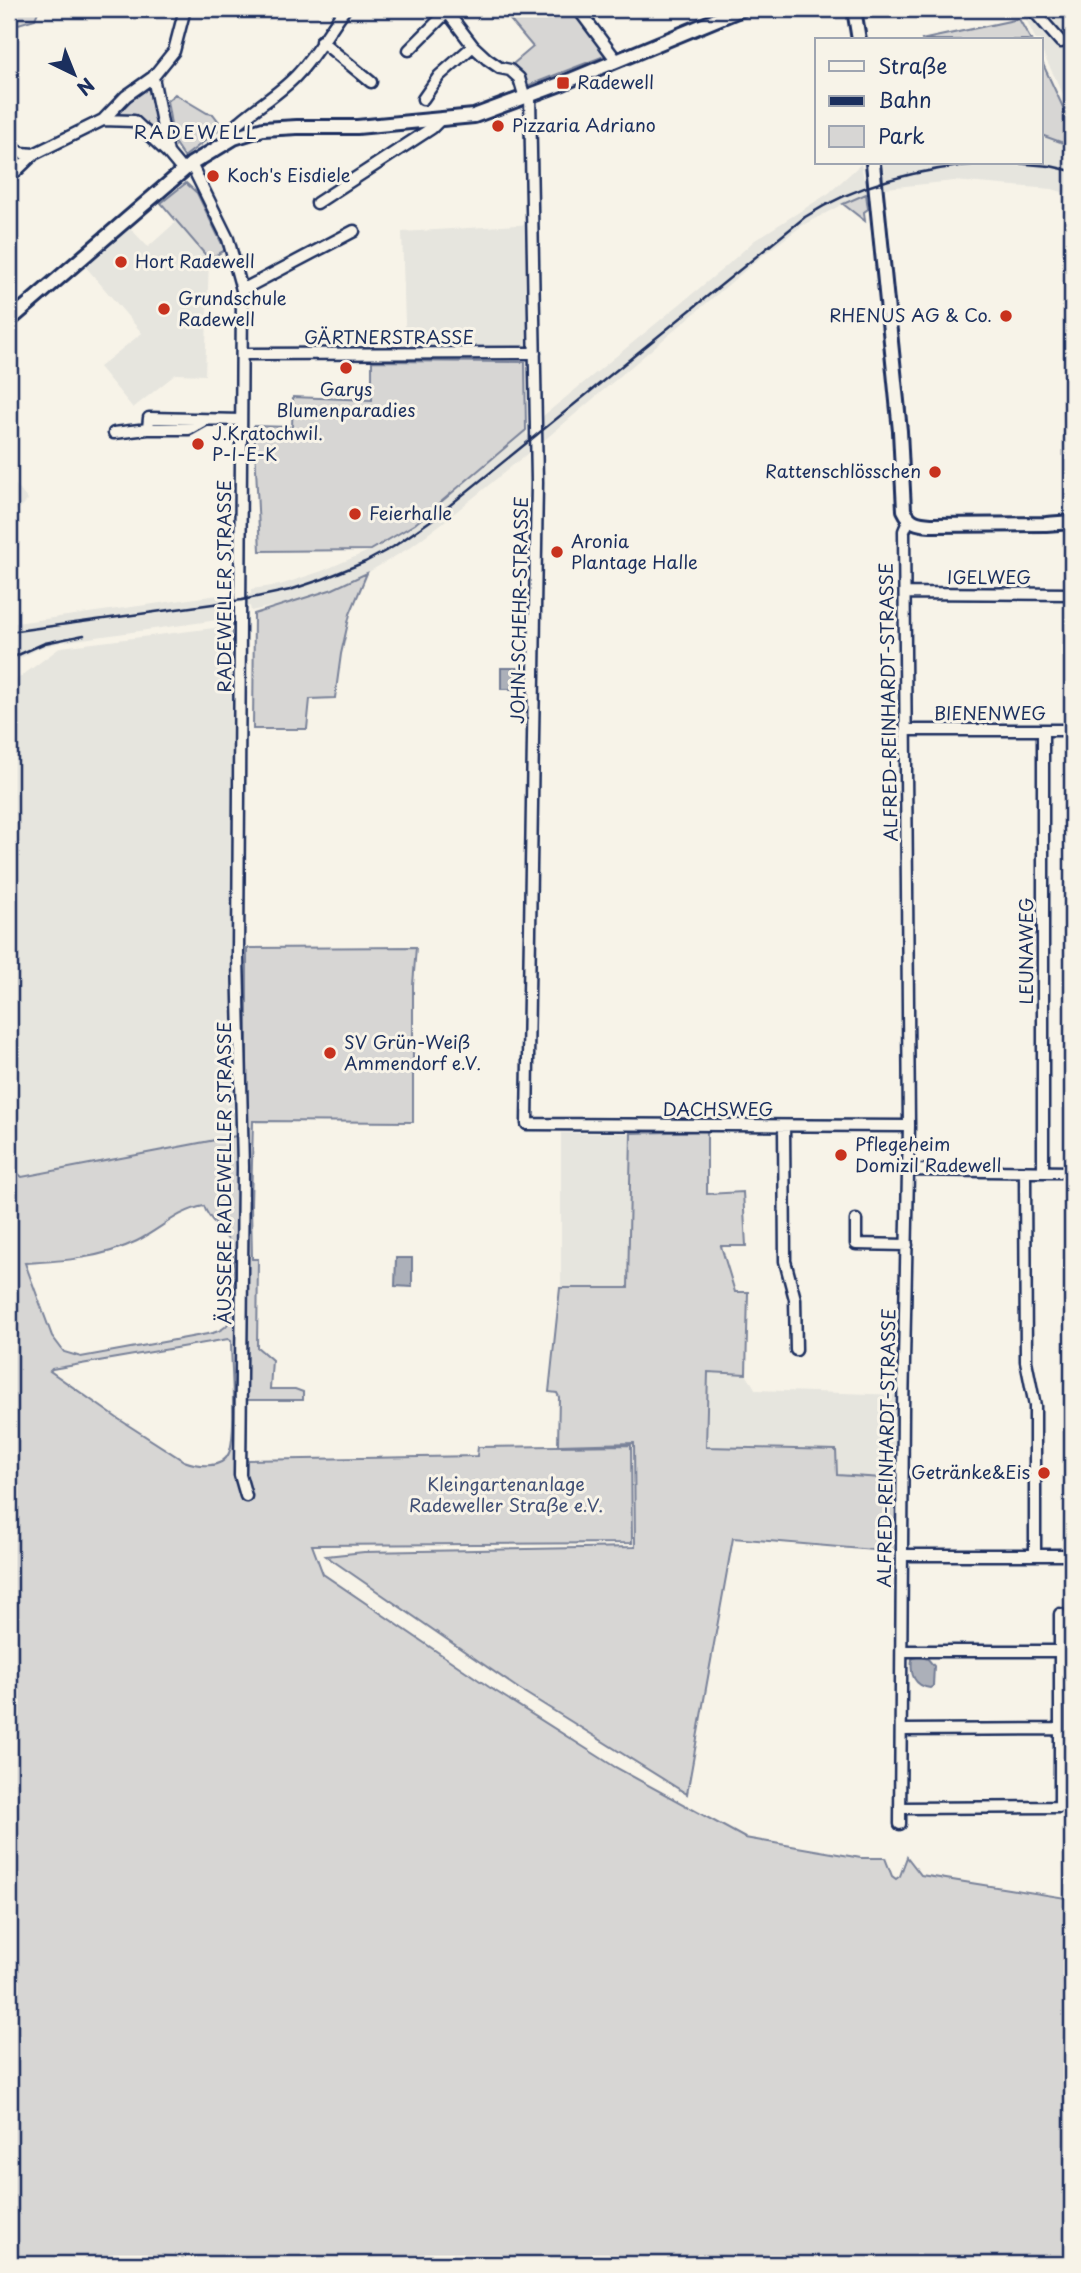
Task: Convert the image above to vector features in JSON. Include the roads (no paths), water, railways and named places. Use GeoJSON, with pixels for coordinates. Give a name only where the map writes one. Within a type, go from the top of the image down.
{"type":"FeatureCollection","features":[{"type":"Feature","properties":{"kind":"main road"},"geometry":{"type":"LineString","coordinates":[[9,321],[187,168],[234,138],[263,130],[357,127],[474,116],[742,9]]}},
{"type":"Feature","properties":{"kind":"main road"},"geometry":{"type":"LineString","coordinates":[[854,9],[859,38]]}},
{"type":"Feature","properties":{"kind":"main road","name":"ALFRED-REINHARDT-STRASSE"},"geometry":{"type":"LineString","coordinates":[[873,164],[902,458],[904,510],[909,519]]}},
{"type":"Feature","properties":{"kind":"main road"},"geometry":{"type":"LineString","coordinates":[[909,519],[931,525],[1072,522]]}},
{"type":"Feature","properties":{"kind":"street"},"geometry":{"type":"LineString","coordinates":[[9,178],[34,154],[103,120],[126,96],[153,77],[174,51],[185,9]]}},
{"type":"Feature","properties":{"kind":"street"},"geometry":{"type":"LineString","coordinates":[[234,138],[232,129],[299,74],[345,9]]}},
{"type":"Feature","properties":{"kind":"street"},"geometry":{"type":"LineString","coordinates":[[451,9],[451,17],[473,46],[500,68],[510,70],[519,78],[527,97]]}},
{"type":"Feature","properties":{"kind":"street"},"geometry":{"type":"LineString","coordinates":[[409,50],[451,9]]}},
{"type":"Feature","properties":{"kind":"street"},"geometry":{"type":"LineString","coordinates":[[578,9],[617,61]]}},
{"type":"Feature","properties":{"kind":"street"},"geometry":{"type":"LineString","coordinates":[[1032,9],[1061,42]]}},
{"type":"Feature","properties":{"kind":"street"},"geometry":{"type":"LineString","coordinates":[[321,41],[371,82]]}},
{"type":"Feature","properties":{"kind":"street"},"geometry":{"type":"LineString","coordinates":[[424,99],[439,76],[473,46]]}},
{"type":"Feature","properties":{"kind":"street"},"geometry":{"type":"LineString","coordinates":[[153,77],[168,153]]}},
{"type":"Feature","properties":{"kind":"street","name":"JOHN-SCHEHR-STRASSE"},"geometry":{"type":"LineString","coordinates":[[527,97],[537,482],[527,1124]]}},
{"type":"Feature","properties":{"kind":"street","name":"RADEWELLER STRASSE"},"geometry":{"type":"LineString","coordinates":[[103,120],[134,121],[187,168],[228,239],[242,290],[239,850]]}},
{"type":"Feature","properties":{"kind":"street"},"geometry":{"type":"LineString","coordinates":[[317,204],[439,121]]}},
{"type":"Feature","properties":{"kind":"street"},"geometry":{"type":"LineString","coordinates":[[9,147],[22,153],[34,154]]}},
{"type":"Feature","properties":{"kind":"street"},"geometry":{"type":"LineString","coordinates":[[242,290],[354,231]]}},
{"type":"Feature","properties":{"kind":"street","name":"GÄRTNERSTRASSE"},"geometry":{"type":"LineString","coordinates":[[243,354],[535,353]]}},
{"type":"Feature","properties":{"kind":"street"},"geometry":{"type":"LineString","coordinates":[[114,432],[148,429],[149,418],[241,420]]}},
{"type":"Feature","properties":{"kind":"street","name":"ALFRED-REINHARDT-STRASSE"},"geometry":{"type":"LineString","coordinates":[[900,1824],[903,1409],[909,1126],[904,531],[909,519]]}},
{"type":"Feature","properties":{"kind":"street","name":"IGELWEG"},"geometry":{"type":"LineString","coordinates":[[905,593],[1072,594]]}},
{"type":"Feature","properties":{"kind":"street","name":"BIENENWEG"},"geometry":{"type":"LineString","coordinates":[[907,730],[1072,730]]}},
{"type":"Feature","properties":{"kind":"street","name":"LEUNAWEG"},"geometry":{"type":"LineString","coordinates":[[1043,730],[1043,1172]]}},
{"type":"Feature","properties":{"kind":"street","name":"ÄUSSERE RADEWELLER STRASSE"},"geometry":{"type":"LineString","coordinates":[[239,850],[243,1167],[240,1475],[246,1496]]}},
{"type":"Feature","properties":{"kind":"street","name":"DACHSWEG"},"geometry":{"type":"LineString","coordinates":[[527,1124],[909,1126]]}},
{"type":"Feature","properties":{"kind":"street"},"geometry":{"type":"LineString","coordinates":[[784,1126],[785,1261],[795,1299],[796,1350]]}},
{"type":"Feature","properties":{"kind":"street"},"geometry":{"type":"LineString","coordinates":[[908,1170],[1072,1172]]}},
{"type":"Feature","properties":{"kind":"street"},"geometry":{"type":"LineString","coordinates":[[1025,1172],[1026,1361],[1035,1406],[1035,1555]]}},
{"type":"Feature","properties":{"kind":"street"},"geometry":{"type":"LineString","coordinates":[[856,1220],[856,1244],[907,1245]]}},
{"type":"Feature","properties":{"kind":"street"},"geometry":{"type":"LineString","coordinates":[[903,1555],[1072,1555]]}},
{"type":"Feature","properties":{"kind":"street"},"geometry":{"type":"LineString","coordinates":[[901,1808],[1060,1807],[1060,1614]]}},
{"type":"Feature","properties":{"kind":"street"},"geometry":{"type":"LineString","coordinates":[[902,1651],[1059,1651]]}},
{"type":"Feature","properties":{"kind":"street"},"geometry":{"type":"LineString","coordinates":[[902,1730],[1059,1729]]}},
{"type":"Feature","properties":{"kind":"railway"},"geometry":{"type":"LineString","coordinates":[[9,632],[242,600],[290,590],[365,562],[393,547],[433,519],[805,217],[872,185],[920,172],[982,164]]}},
{"type":"Feature","properties":{"kind":"railway"},"geometry":{"type":"LineString","coordinates":[[1027,164],[1072,171]]}},
{"type":"Feature","properties":{"kind":"railway"},"geometry":{"type":"LineString","coordinates":[[9,659],[45,643],[84,635]]}},
{"type":"Feature","properties":{"kind":"place","name":"Radewell"},"geometry":{"type":"Point","coordinates":[563,83]}},
{"type":"Feature","properties":{"kind":"place","name":"Pizzaria Adriano"},"geometry":{"type":"Point","coordinates":[498,126]}},
{"type":"Feature","properties":{"kind":"place","name":"Koch's Eisdiele"},"geometry":{"type":"Point","coordinates":[213,176]}},
{"type":"Feature","properties":{"kind":"place","name":"Hort Radewell"},"geometry":{"type":"Point","coordinates":[121,262]}},
{"type":"Feature","properties":{"kind":"place","name":"Grundschule Radewell"},"geometry":{"type":"Point","coordinates":[164,309]}},
{"type":"Feature","properties":{"kind":"place","name":"RHENUS AG & Co."},"geometry":{"type":"Point","coordinates":[1006,316]}},
{"type":"Feature","properties":{"kind":"place","name":"Garys Blumenparadies"},"geometry":{"type":"Point","coordinates":[346,368]}},
{"type":"Feature","properties":{"kind":"place","name":"J.Kratochwil. P-I-E-K"},"geometry":{"type":"Point","coordinates":[198,444]}},
{"type":"Feature","properties":{"kind":"place","name":"Rattenschlösschen"},"geometry":{"type":"Point","coordinates":[935,472]}},
{"type":"Feature","properties":{"kind":"place","name":"Feierhalle"},"geometry":{"type":"Point","coordinates":[355,514]}},
{"type":"Feature","properties":{"kind":"place","name":"Aronia Plantage Halle"},"geometry":{"type":"Point","coordinates":[557,552]}},
{"type":"Feature","properties":{"kind":"place","name":"SV Grün-Weiß Ammendorf e.V."},"geometry":{"type":"Point","coordinates":[330,1053]}},
{"type":"Feature","properties":{"kind":"place","name":"Pflegeheim Domizil Radewell"},"geometry":{"type":"Point","coordinates":[841,1155]}},
{"type":"Feature","properties":{"kind":"place","name":"Getränke&Eis"},"geometry":{"type":"Point","coordinates":[1044,1473]}},
{"type":"Feature","properties":{"kind":"district","name":"RADEWELL"},"geometry":{"type":"Point","coordinates":[196,132]}},
{"type":"Feature","properties":{"kind":"park label","name":"Kleingartenanlage Radeweller Straße e.V."},"geometry":{"type":"Point","coordinates":[506,1495]}}]}
